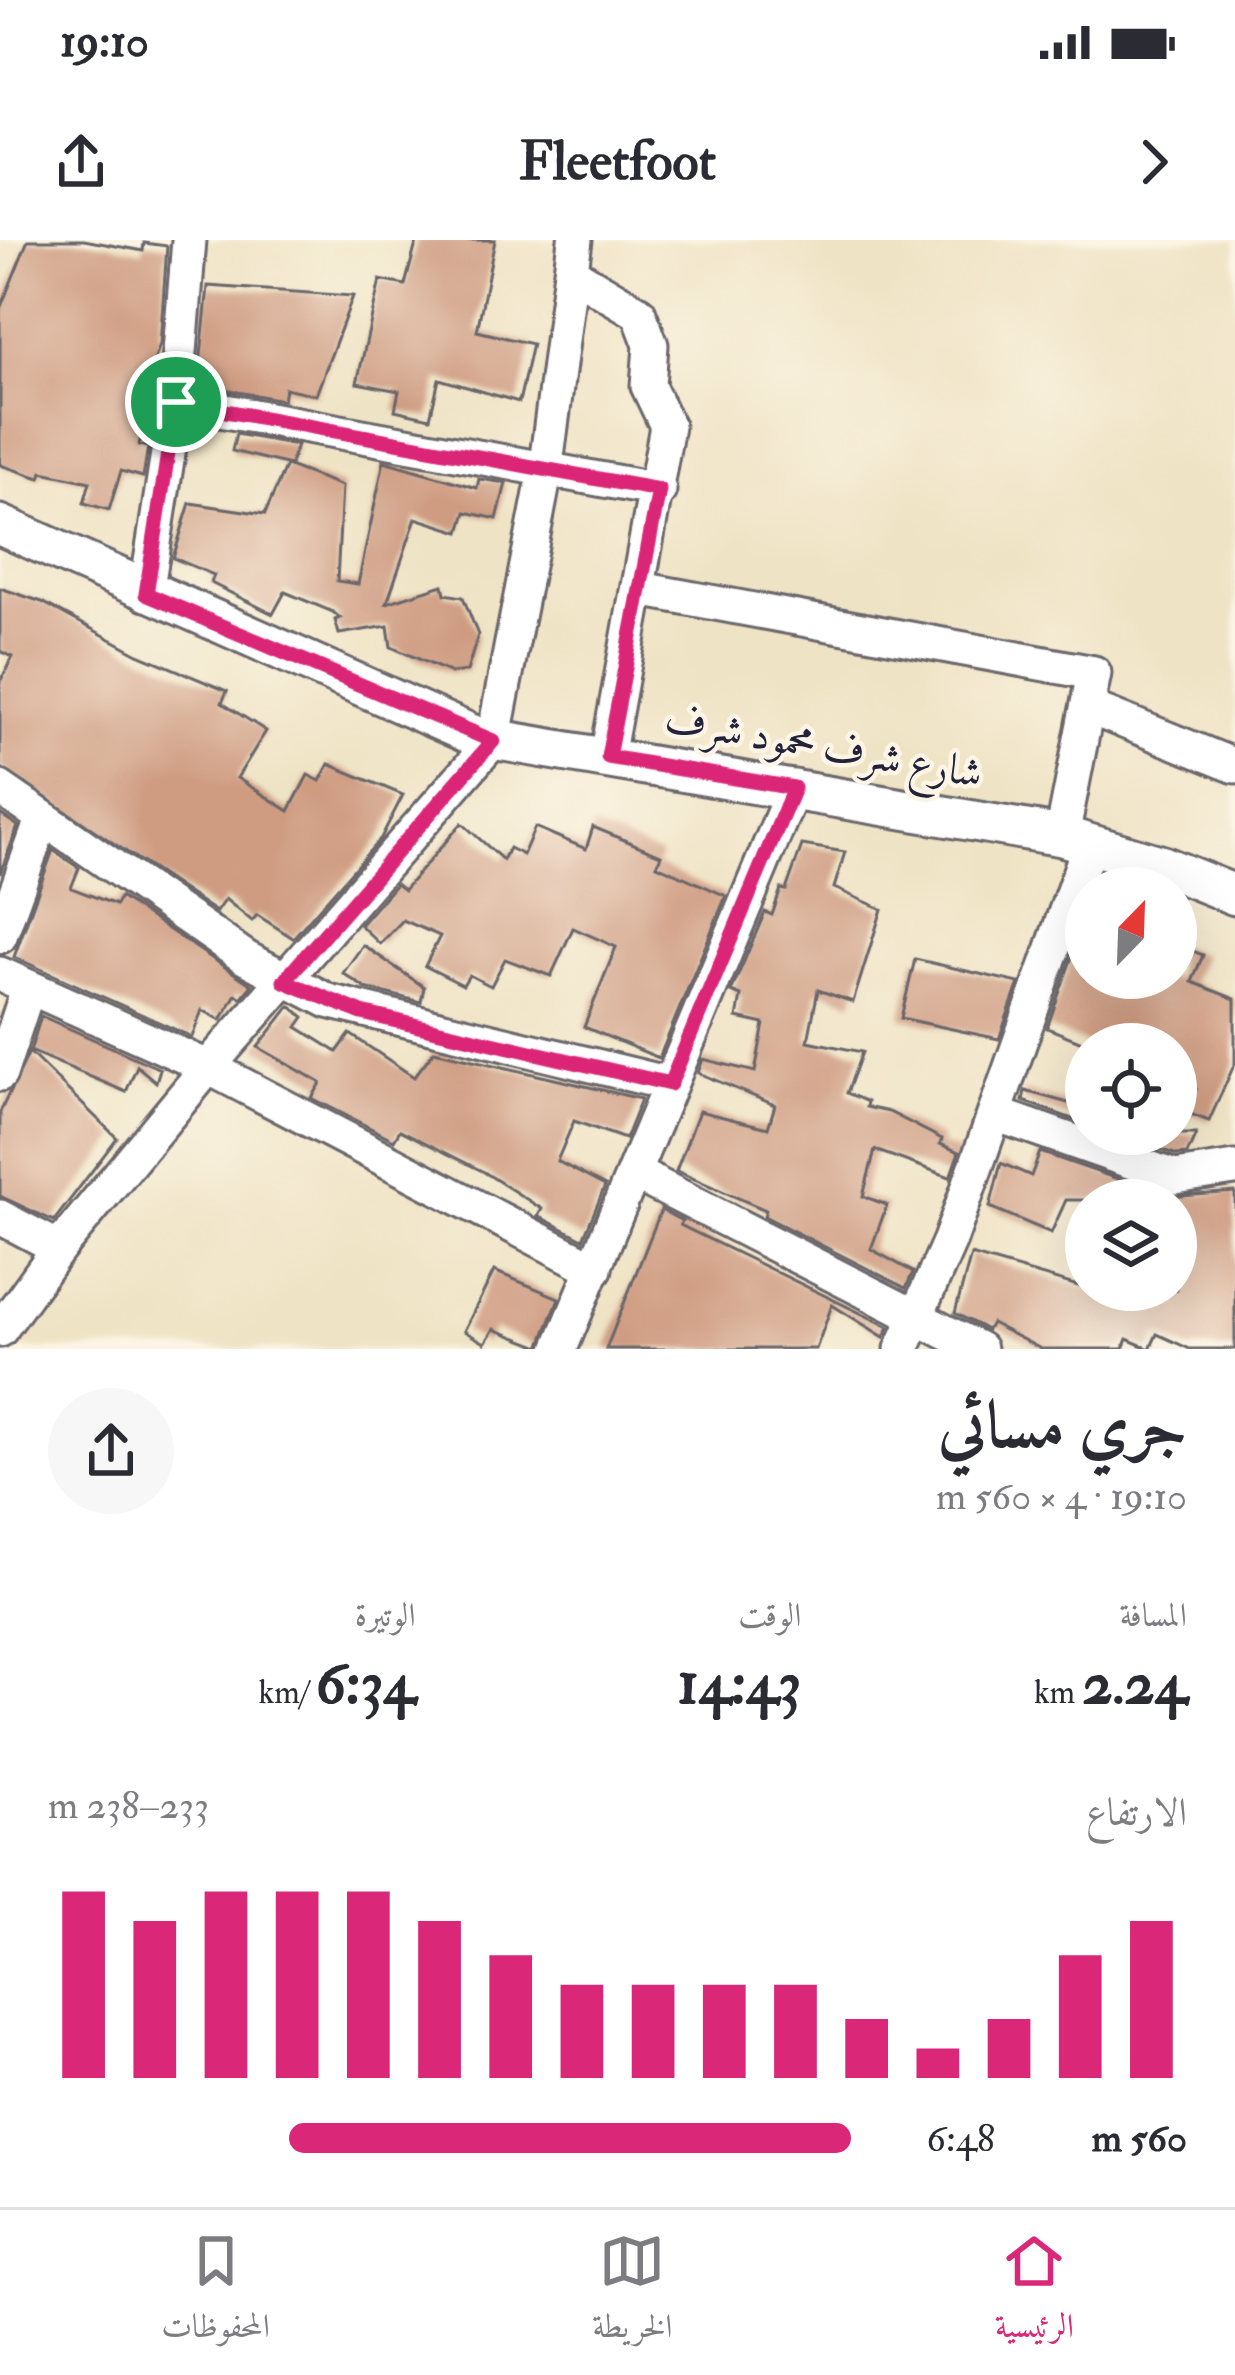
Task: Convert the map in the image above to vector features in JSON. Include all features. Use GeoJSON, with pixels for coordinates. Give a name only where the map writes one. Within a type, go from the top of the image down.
{"type":"FeatureCollection","features":[{"type":"Feature","properties":{"kind":"street"},"geometry":{"type":"LineString","coordinates":[[146,594],[176,402],[189,240]]}},
{"type":"Feature","properties":{"kind":"street"},"geometry":{"type":"LineString","coordinates":[[0,1330],[59,1248],[208,1066],[493,741],[504,706],[545,473],[573,256]]}},
{"type":"Feature","properties":{"kind":"street"},"geometry":{"type":"LineString","coordinates":[[573,256],[639,313],[651,345],[648,386],[667,426],[608,757]]}},
{"type":"Feature","properties":{"kind":"street"},"geometry":{"type":"LineString","coordinates":[[176,402],[545,473],[659,490]]}},
{"type":"Feature","properties":{"kind":"street","name":"شارع شرف محمود شرف"},"geometry":{"type":"LineString","coordinates":[[0,525],[146,594],[493,741],[794,788],[1076,840],[1235,895]]}},
{"type":"Feature","properties":{"kind":"street"},"geometry":{"type":"LineString","coordinates":[[640,589],[1093,673],[1076,840],[995,1114],[910,1334]]}},
{"type":"Feature","properties":{"kind":"street"},"geometry":{"type":"LineString","coordinates":[[1090,708],[1235,766]]}},
{"type":"Feature","properties":{"kind":"street"},"geometry":{"type":"LineString","coordinates":[[0,788],[284,981],[362,1013],[670,1084]]}},
{"type":"Feature","properties":{"kind":"street"},"geometry":{"type":"LineString","coordinates":[[560,1349],[794,788]]}},
{"type":"Feature","properties":{"kind":"street"},"geometry":{"type":"LineString","coordinates":[[0,937],[42,820]]}},
{"type":"Feature","properties":{"kind":"street"},"geometry":{"type":"LineString","coordinates":[[0,1074],[14,981],[208,1066],[595,1269]]}},
{"type":"Feature","properties":{"kind":"street"},"geometry":{"type":"LineString","coordinates":[[995,1114],[1175,1177],[1235,1168]]}},
{"type":"Feature","properties":{"kind":"street"},"geometry":{"type":"LineString","coordinates":[[636,1174],[910,1334],[979,1349]]}},
{"type":"Feature","properties":{"kind":"street"},"geometry":{"type":"LineString","coordinates":[[0,1217],[59,1248]]}},
{"type":"Feature","properties":{"kind":"building"},"geometry":{"type":"Polygon","coordinates":[[[28,240],[84,240],[143,251],[144,243],[167,246],[160,344],[139,406],[148,408],[139,445],[148,447],[143,477],[121,471],[109,510],[84,503],[90,482],[42,472],[40,478],[0,465],[0,309],[28,240]]]}},
{"type":"Feature","properties":{"kind":"building"},"geometry":{"type":"Polygon","coordinates":[[[417,240],[495,240],[477,331],[532,344],[519,402],[439,379],[430,418],[395,410],[399,391],[357,383],[380,280],[405,285],[417,240]]]}},
{"type":"Feature","properties":{"kind":"building"},"geometry":{"type":"Polygon","coordinates":[[[208,286],[353,296],[316,395],[285,388],[283,400],[198,385],[208,286]]]}},
{"type":"Feature","properties":{"kind":"building"},"geometry":{"type":"Polygon","coordinates":[[[236,434],[297,445],[290,465],[232,451],[236,434]]]}},
{"type":"Feature","properties":{"kind":"building"},"geometry":{"type":"Polygon","coordinates":[[[384,461],[477,488],[479,479],[506,483],[497,519],[466,512],[460,532],[416,518],[387,603],[443,585],[445,594],[463,597],[478,635],[467,671],[451,673],[391,647],[388,626],[339,634],[335,620],[340,618],[333,612],[285,592],[273,614],[211,583],[214,575],[173,558],[190,503],[265,514],[286,465],[342,486],[337,581],[358,584],[384,461]]]}},
{"type":"Feature","properties":{"kind":"building"},"geometry":{"type":"Polygon","coordinates":[[[0,588],[42,602],[138,654],[227,691],[222,703],[266,731],[237,778],[289,811],[308,775],[320,781],[329,764],[403,795],[381,838],[293,938],[257,915],[252,921],[225,899],[216,912],[0,767],[0,682],[13,657],[0,651],[0,588]]]}},
{"type":"Feature","properties":{"kind":"building"},"geometry":{"type":"Polygon","coordinates":[[[0,814],[18,826],[0,874],[0,814]]]}},
{"type":"Feature","properties":{"kind":"building"},"geometry":{"type":"Polygon","coordinates":[[[462,823],[503,860],[509,848],[523,855],[535,827],[586,849],[593,827],[661,855],[657,865],[726,896],[659,1058],[584,1027],[616,947],[573,928],[551,976],[505,959],[491,986],[469,975],[463,985],[425,966],[440,936],[403,920],[380,944],[360,925],[396,884],[404,890],[462,823]]]}},
{"type":"Feature","properties":{"kind":"building"},"geometry":{"type":"Polygon","coordinates":[[[802,845],[845,852],[834,888],[882,909],[853,1002],[818,990],[808,1041],[862,1052],[847,1093],[959,1152],[950,1177],[875,1150],[863,1196],[887,1205],[871,1249],[913,1272],[906,1288],[764,1216],[766,1210],[676,1171],[699,1111],[768,1128],[775,1105],[698,1073],[703,1059],[755,1072],[764,1024],[737,1018],[741,996],[731,992],[765,912],[772,915],[781,889],[786,890],[802,845]]]}},
{"type":"Feature","properties":{"kind":"building"},"geometry":{"type":"Polygon","coordinates":[[[53,850],[79,868],[71,888],[116,905],[120,897],[252,985],[241,998],[236,994],[221,1020],[202,1010],[192,1037],[14,957],[53,850]]]}},
{"type":"Feature","properties":{"kind":"building"},"geometry":{"type":"Polygon","coordinates":[[[363,945],[424,987],[421,1002],[365,988],[343,973],[363,945]]]}},
{"type":"Feature","properties":{"kind":"building"},"geometry":{"type":"Polygon","coordinates":[[[915,959],[1019,983],[999,1039],[901,1018],[915,959]]]}},
{"type":"Feature","properties":{"kind":"building"},"geometry":{"type":"Polygon","coordinates":[[[1065,977],[1065,999],[1197,999],[1197,984],[1235,999],[1235,1063],[1209,1121],[1197,1116],[1197,1023],[1065,1023],[1065,1035],[1047,1028],[1065,977]]]}},
{"type":"Feature","properties":{"kind":"building"},"geometry":{"type":"Polygon","coordinates":[[[290,1006],[304,1017],[297,1027],[337,1052],[350,1034],[414,1077],[434,1051],[641,1099],[625,1139],[574,1121],[557,1161],[605,1186],[583,1239],[538,1216],[542,1209],[484,1172],[400,1130],[394,1140],[312,1098],[321,1083],[258,1047],[290,1006]]]}},
{"type":"Feature","properties":{"kind":"building"},"geometry":{"type":"Polygon","coordinates":[[[41,1016],[160,1069],[156,1082],[137,1066],[126,1092],[30,1051],[41,1016]]]}},
{"type":"Feature","properties":{"kind":"building"},"geometry":{"type":"Polygon","coordinates":[[[29,1052],[117,1138],[54,1221],[0,1196],[0,1112],[29,1052]]]}},
{"type":"Feature","properties":{"kind":"building"},"geometry":{"type":"Polygon","coordinates":[[[1025,1091],[1065,1102],[1065,1116],[1023,1101],[1025,1091]]]}},
{"type":"Feature","properties":{"kind":"building"},"geometry":{"type":"Polygon","coordinates":[[[1040,1152],[1117,1179],[1065,1179],[1065,1202],[1051,1233],[990,1207],[1001,1163],[1031,1176],[1040,1152]]]}},
{"type":"Feature","properties":{"kind":"building"},"geometry":{"type":"Polygon","coordinates":[[[1235,1192],[1235,1349],[1190,1349],[1157,1334],[1150,1349],[1127,1339],[1123,1349],[1041,1349],[991,1323],[987,1330],[955,1313],[971,1255],[1065,1282],[1065,1311],[1197,1311],[1197,1195],[1235,1192]]]}},
{"type":"Feature","properties":{"kind":"building"},"geometry":{"type":"Polygon","coordinates":[[[661,1210],[682,1221],[680,1225],[889,1327],[884,1337],[832,1305],[816,1349],[606,1349],[661,1210]]]}},
{"type":"Feature","properties":{"kind":"building"},"geometry":{"type":"Polygon","coordinates":[[[494,1271],[559,1298],[540,1347],[494,1329],[485,1343],[464,1331],[494,1271]]]}},
{"type":"Feature","properties":{"kind":"route"},"geometry":{"type":"LineString","coordinates":[[176,402],[545,473],[659,490],[608,757],[794,788],[670,1084],[362,1013],[284,981],[493,741],[146,594],[176,402]]}}]}
